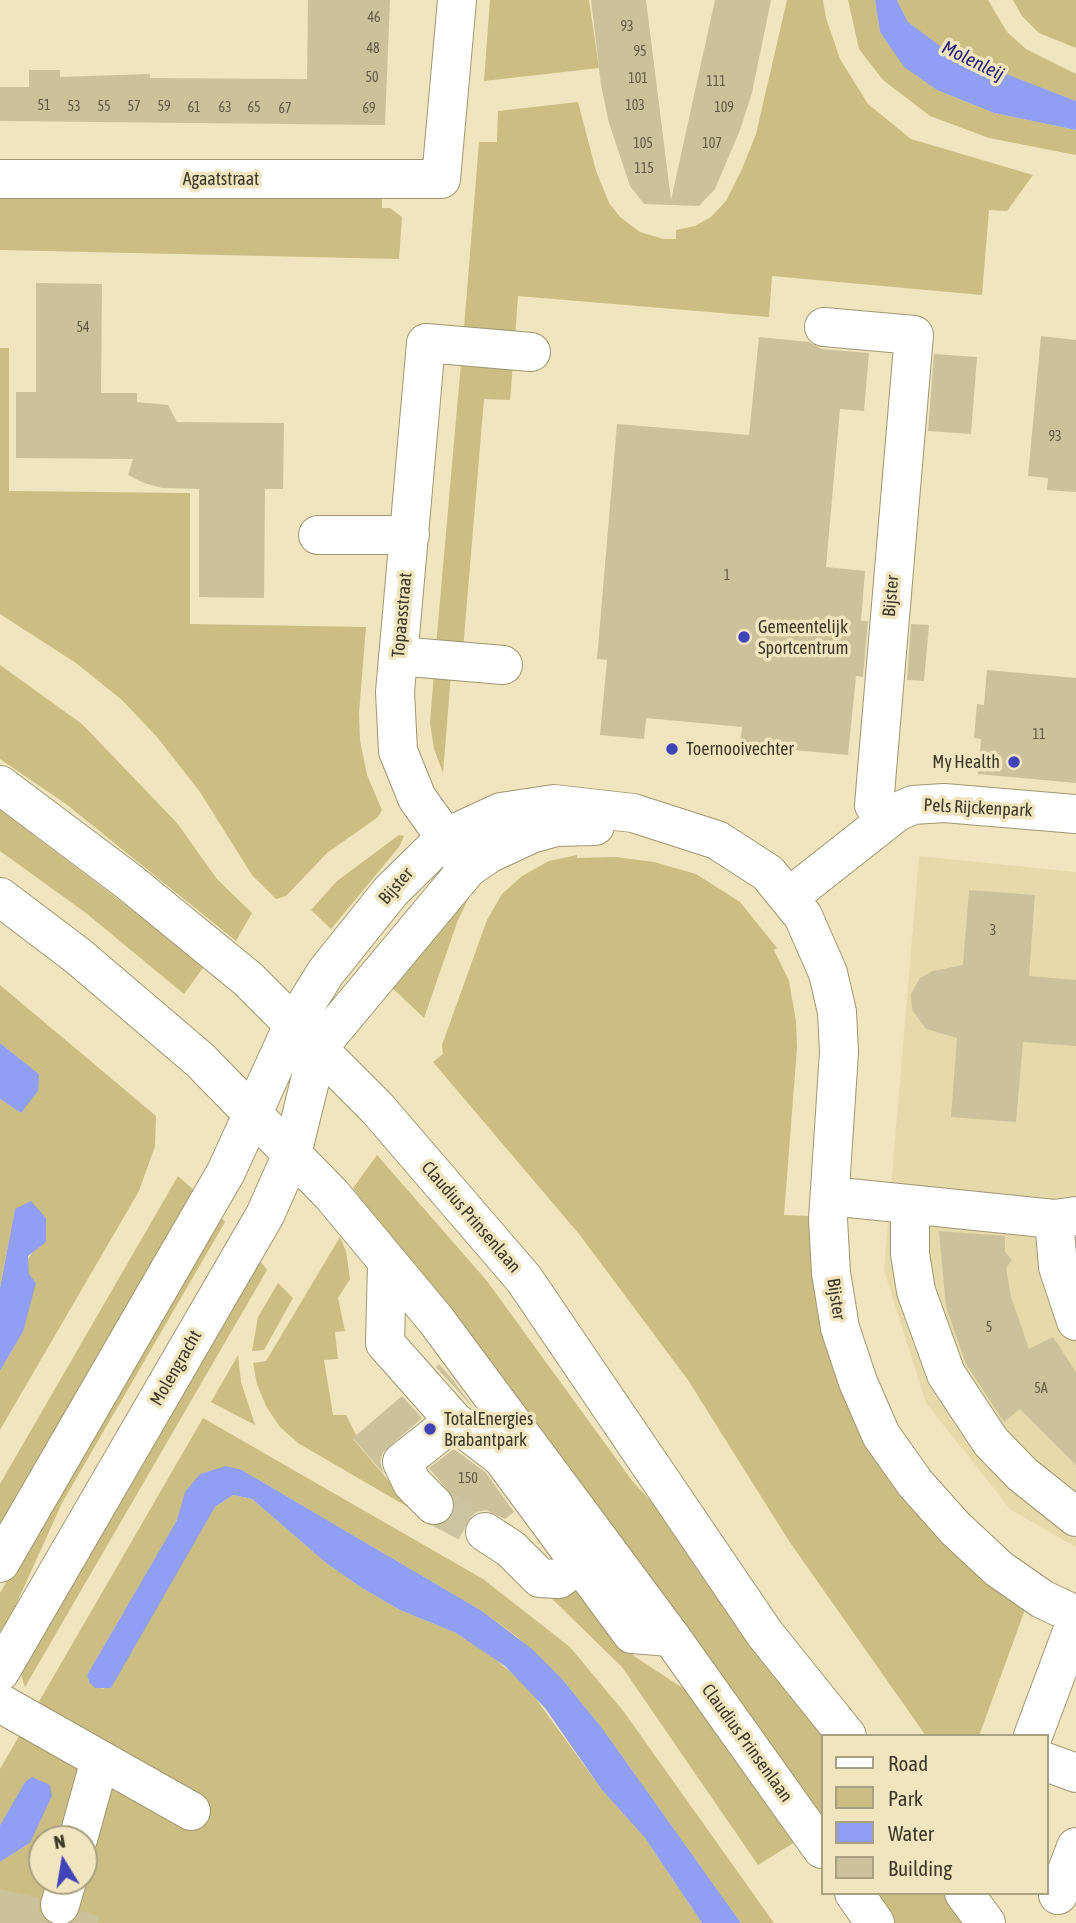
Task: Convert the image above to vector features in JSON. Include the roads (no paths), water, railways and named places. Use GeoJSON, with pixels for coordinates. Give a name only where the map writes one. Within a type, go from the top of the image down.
{"type":"FeatureCollection","features":[{"type":"Feature","properties":{"kind":"street","name":"Agaatstraat"},"geometry":{"type":"LineString","coordinates":[[0,179],[441,179],[457,0]]}},
{"type":"Feature","properties":{"kind":"street","name":"Bijster"},"geometry":{"type":"LineString","coordinates":[[824,327],[914,335],[874,805],[885,821]]}},
{"type":"Feature","properties":{"kind":"street","name":"Topaasstraat"},"geometry":{"type":"LineString","coordinates":[[468,868],[417,798],[398,751],[395,692],[426,343],[531,352]]}},
{"type":"Feature","properties":{"kind":"street"},"geometry":{"type":"LineString","coordinates":[[318,535],[410,535]]}},
{"type":"Feature","properties":{"kind":"street"},"geometry":{"type":"LineString","coordinates":[[398,656],[503,665]]}},
{"type":"Feature","properties":{"kind":"street","name":"Claudius Prinsenlaan"},"geometry":{"type":"LineString","coordinates":[[0,785],[128,881],[248,979],[377,1108],[524,1279],[765,1634],[845,1734]]}},
{"type":"Feature","properties":{"kind":"street","name":"Pels Rijckenpark"},"geometry":{"type":"LineString","coordinates":[[885,821],[913,805],[930,802],[1076,814]]}},
{"type":"Feature","properties":{"kind":"street","name":"Bijster"},"geometry":{"type":"LineString","coordinates":[[306,1037],[326,972],[415,864],[444,838],[501,811],[535,804],[608,808],[633,813],[698,832],[736,850],[768,873],[789,897],[814,936],[828,973],[837,1012],[839,1052],[830,1196],[831,1273],[840,1328],[858,1382],[881,1434],[915,1483],[981,1552],[1042,1599],[1076,1615]]}},
{"type":"Feature","properties":{"kind":"street"},"geometry":{"type":"LineString","coordinates":[[789,897],[885,821]]}},
{"type":"Feature","properties":{"kind":"street","name":"Bijster"},"geometry":{"type":"LineString","coordinates":[[306,1037],[468,868],[510,842],[556,828],[666,824]]}},
{"type":"Feature","properties":{"kind":"street","name":"Claudius Prinsenlaan"},"geometry":{"type":"LineString","coordinates":[[0,897],[78,956],[200,1060],[332,1195],[436,1320],[671,1637],[820,1846]]}},
{"type":"Feature","properties":{"kind":"street"},"geometry":{"type":"LineString","coordinates":[[0,1563],[213,1195],[254,1115],[306,1037]]}},
{"type":"Feature","properties":{"kind":"street","name":"Molengracht"},"geometry":{"type":"LineString","coordinates":[[0,1672],[265,1215],[292,1154],[306,1037]]}},
{"type":"Feature","properties":{"kind":"street"},"geometry":{"type":"LineString","coordinates":[[830,1196],[1065,1217],[1058,1267],[1076,1321]]}},
{"type":"Feature","properties":{"kind":"street"},"geometry":{"type":"LineString","coordinates":[[910,1205],[910,1254],[916,1291],[946,1374],[991,1442],[1039,1490],[1076,1517]]}},
{"type":"Feature","properties":{"kind":"street"},"geometry":{"type":"LineString","coordinates":[[387,1264],[385,1343],[454,1421],[502,1458],[632,1634],[671,1637]]}},
{"type":"Feature","properties":{"kind":"street"},"geometry":{"type":"LineString","coordinates":[[434,1504],[412,1483],[402,1462],[454,1421]]}},
{"type":"Feature","properties":{"kind":"street"},"geometry":{"type":"LineString","coordinates":[[485,1532],[511,1549],[540,1578],[559,1579],[580,1563]]}},
{"type":"Feature","properties":{"kind":"street"},"geometry":{"type":"LineString","coordinates":[[1034,1734],[1076,1621]]}},
{"type":"Feature","properties":{"kind":"street"},"geometry":{"type":"LineString","coordinates":[[9,1708],[191,1811]]}},
{"type":"Feature","properties":{"kind":"street"},"geometry":{"type":"LineString","coordinates":[[82,1825],[100,1760]]}},
{"type":"Feature","properties":{"kind":"street"},"geometry":{"type":"LineString","coordinates":[[1048,1763],[1076,1773]]}},
{"type":"Feature","properties":{"kind":"street"},"geometry":{"type":"LineString","coordinates":[[1058,1895],[1076,1847]]}},
{"type":"Feature","properties":{"kind":"street"},"geometry":{"type":"LineString","coordinates":[[855,1895],[875,1923]]}},
{"type":"Feature","properties":{"kind":"street"},"geometry":{"type":"LineString","coordinates":[[965,1895],[986,1923]]}},
{"type":"Feature","properties":{"kind":"water"},"geometry":{"type":"Polygon","coordinates":[[[875,0],[897,0],[908,22],[947,51],[1076,101],[1076,130],[994,113],[937,90],[904,67],[880,32],[875,0]]]}},
{"type":"Feature","properties":{"kind":"water"},"geometry":{"type":"Polygon","coordinates":[[[0,1043],[39,1074],[38,1091],[21,1113],[0,1099],[0,1043]]]}},
{"type":"Feature","properties":{"kind":"water"},"geometry":{"type":"Polygon","coordinates":[[[31,1201],[46,1218],[46,1242],[28,1256],[29,1274],[36,1283],[23,1332],[0,1371],[0,1288],[15,1209],[31,1201]]]}},
{"type":"Feature","properties":{"kind":"water"},"geometry":{"type":"Polygon","coordinates":[[[226,1466],[242,1470],[482,1611],[532,1649],[563,1680],[602,1728],[741,1923],[702,1923],[645,1838],[602,1790],[545,1708],[505,1666],[456,1633],[400,1610],[362,1588],[326,1563],[252,1499],[233,1495],[215,1507],[111,1688],[95,1688],[87,1675],[177,1520],[185,1492],[200,1474],[226,1466]]]}},
{"type":"Feature","properties":{"kind":"water"},"geometry":{"type":"Polygon","coordinates":[[[32,1777],[50,1785],[52,1796],[38,1825],[28,1825],[28,1844],[0,1862],[0,1825],[25,1782],[32,1777]]]}},
{"type":"Feature","properties":{"kind":"tunnel"},"geometry":{"type":"LineString","coordinates":[[434,1505],[485,1532]]}},
{"type":"Feature","properties":{"kind":"place","name":"Gemeentelijk Sportcentrum"},"geometry":{"type":"Point","coordinates":[744,637]}},
{"type":"Feature","properties":{"kind":"place","name":"Toernooivechter"},"geometry":{"type":"Point","coordinates":[672,749]}},
{"type":"Feature","properties":{"kind":"place","name":"My Health"},"geometry":{"type":"Point","coordinates":[1014,762]}},
{"type":"Feature","properties":{"kind":"place","name":"TotalEnergies Brabantpark"},"geometry":{"type":"Point","coordinates":[430,1429]}},
{"type":"Feature","properties":{"kind":"water label","name":"Molenleij"},"geometry":{"type":"Point","coordinates":[973,61]}}]}
